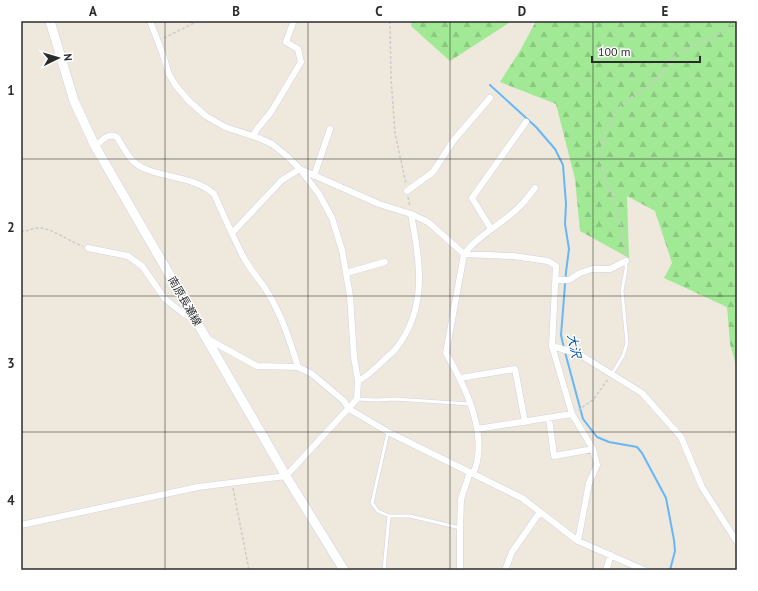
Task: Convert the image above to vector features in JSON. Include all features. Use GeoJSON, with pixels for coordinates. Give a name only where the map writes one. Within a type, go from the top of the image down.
{"type":"FeatureCollection","features":[{"type":"Feature","properties":{"kind":"main road","name":"南原長瀬線"},"geometry":{"type":"LineString","coordinates":[[50,21],[74,101],[96,146],[286,476],[344,570]]}},
{"type":"Feature","properties":{"kind":"street"},"geometry":{"type":"LineString","coordinates":[[21,525],[198,487],[286,476],[357,399],[358,381],[354,357],[350,296],[342,250],[332,218],[319,194],[300,169],[272,144],[225,127],[206,116],[189,101],[176,86],[169,74],[150,21]]}},
{"type":"Feature","properties":{"kind":"street"},"geometry":{"type":"LineString","coordinates":[[253,136],[271,112],[302,62],[298,49],[286,42],[293,23]]}},
{"type":"Feature","properties":{"kind":"street"},"geometry":{"type":"LineString","coordinates":[[407,191],[433,172],[453,141],[490,98]]}},
{"type":"Feature","properties":{"kind":"street"},"geometry":{"type":"LineString","coordinates":[[491,229],[472,198],[526,122]]}},
{"type":"Feature","properties":{"kind":"street"},"geometry":{"type":"LineString","coordinates":[[314,176],[330,130]]}},
{"type":"Feature","properties":{"kind":"street"},"geometry":{"type":"LineString","coordinates":[[96,146],[107,136],[113,135],[116,137],[132,161],[145,168],[190,180],[208,189],[214,194],[232,233],[254,274],[267,291],[275,305],[288,336],[298,367]]}},
{"type":"Feature","properties":{"kind":"street"},"geometry":{"type":"LineString","coordinates":[[232,233],[282,180],[300,169]]}},
{"type":"Feature","properties":{"kind":"street"},"geometry":{"type":"LineString","coordinates":[[300,169],[394,210],[411,214],[428,222],[464,254],[513,256],[548,261],[556,266],[552,346],[572,414],[593,449],[597,465],[589,483],[578,541]]}},
{"type":"Feature","properties":{"kind":"street"},"geometry":{"type":"LineString","coordinates":[[460,570],[461,499],[472,473],[479,446],[477,429],[470,404],[460,378],[446,353],[464,254],[491,229],[519,208],[535,188]]}},
{"type":"Feature","properties":{"kind":"street"},"geometry":{"type":"LineString","coordinates":[[358,381],[366,377],[397,348],[406,334],[413,318],[419,287],[420,272],[418,251],[411,214]]}},
{"type":"Feature","properties":{"kind":"street"},"geometry":{"type":"LineString","coordinates":[[88,248],[128,256],[142,266],[165,299],[184,314],[195,320]]}},
{"type":"Feature","properties":{"kind":"street"},"geometry":{"type":"LineString","coordinates":[[556,280],[568,280],[592,269],[610,269],[626,261]]}},
{"type":"Feature","properties":{"kind":"street"},"geometry":{"type":"LineString","coordinates":[[346,273],[385,262]]}},
{"type":"Feature","properties":{"kind":"street"},"geometry":{"type":"LineString","coordinates":[[208,339],[257,366],[298,367],[312,374],[344,401],[349,409],[388,432],[522,498],[578,541],[611,555],[636,568],[644,570]]}},
{"type":"Feature","properties":{"kind":"street"},"geometry":{"type":"LineString","coordinates":[[552,346],[579,354],[642,393],[681,437],[702,487],[737,542]]}},
{"type":"Feature","properties":{"kind":"street"},"geometry":{"type":"LineString","coordinates":[[460,378],[515,368],[525,422]]}},
{"type":"Feature","properties":{"kind":"street"},"geometry":{"type":"LineString","coordinates":[[477,429],[572,414]]}},
{"type":"Feature","properties":{"kind":"street"},"geometry":{"type":"LineString","coordinates":[[549,418],[554,456],[593,449]]}},
{"type":"Feature","properties":{"kind":"street"},"geometry":{"type":"LineString","coordinates":[[505,570],[512,552],[540,512]]}},
{"type":"Feature","properties":{"kind":"street"},"geometry":{"type":"LineString","coordinates":[[606,570],[611,555]]}},
{"type":"Feature","properties":{"kind":"lane"},"geometry":{"type":"LineString","coordinates":[[612,374],[623,356],[628,343],[622,291],[626,261]]}},
{"type":"Feature","properties":{"kind":"lane"},"geometry":{"type":"LineString","coordinates":[[357,399],[470,404]]}},
{"type":"Feature","properties":{"kind":"lane"},"geometry":{"type":"LineString","coordinates":[[388,432],[372,502],[378,511],[389,516],[410,516],[460,528]]}},
{"type":"Feature","properties":{"kind":"lane"},"geometry":{"type":"LineString","coordinates":[[384,570],[389,516]]}},
{"type":"Feature","properties":{"kind":"path"},"geometry":{"type":"LineString","coordinates":[[157,42],[198,21]]}},
{"type":"Feature","properties":{"kind":"path"},"geometry":{"type":"LineString","coordinates":[[390,21],[391,78],[395,132],[411,214]]}},
{"type":"Feature","properties":{"kind":"path"},"geometry":{"type":"LineString","coordinates":[[626,261],[621,224],[615,202],[605,178],[600,158],[600,148],[607,128],[621,106],[631,97],[655,82],[675,56],[685,49],[718,35],[735,21]]}},
{"type":"Feature","properties":{"kind":"path"},"geometry":{"type":"LineString","coordinates":[[21,232],[38,228],[46,229],[74,244],[88,248]]}},
{"type":"Feature","properties":{"kind":"path"},"geometry":{"type":"LineString","coordinates":[[572,414],[593,400],[612,374]]}},
{"type":"Feature","properties":{"kind":"path"},"geometry":{"type":"LineString","coordinates":[[232,482],[249,570]]}},
{"type":"Feature","properties":{"kind":"green space"},"geometry":{"type":"Polygon","coordinates":[[[412,21],[512,21],[450,61],[411,26],[412,21]]]}},
{"type":"Feature","properties":{"kind":"green space"},"geometry":{"type":"Polygon","coordinates":[[[536,21],[737,21],[737,368],[730,344],[727,307],[664,278],[672,263],[655,211],[627,196],[629,258],[580,231],[575,179],[556,104],[500,82],[521,49],[536,21]]]}},
{"type":"Feature","properties":{"kind":"waterway","name":"大沢"},"geometry":{"type":"LineString","coordinates":[[490,85],[536,127],[555,149],[563,165],[566,204],[565,224],[569,249],[561,335],[564,348]]}},
{"type":"Feature","properties":{"kind":"waterway","name":"大沢"},"geometry":{"type":"LineString","coordinates":[[565,352],[583,419],[597,437],[609,442],[637,447],[642,453],[666,498],[675,551],[670,570]]}}]}
